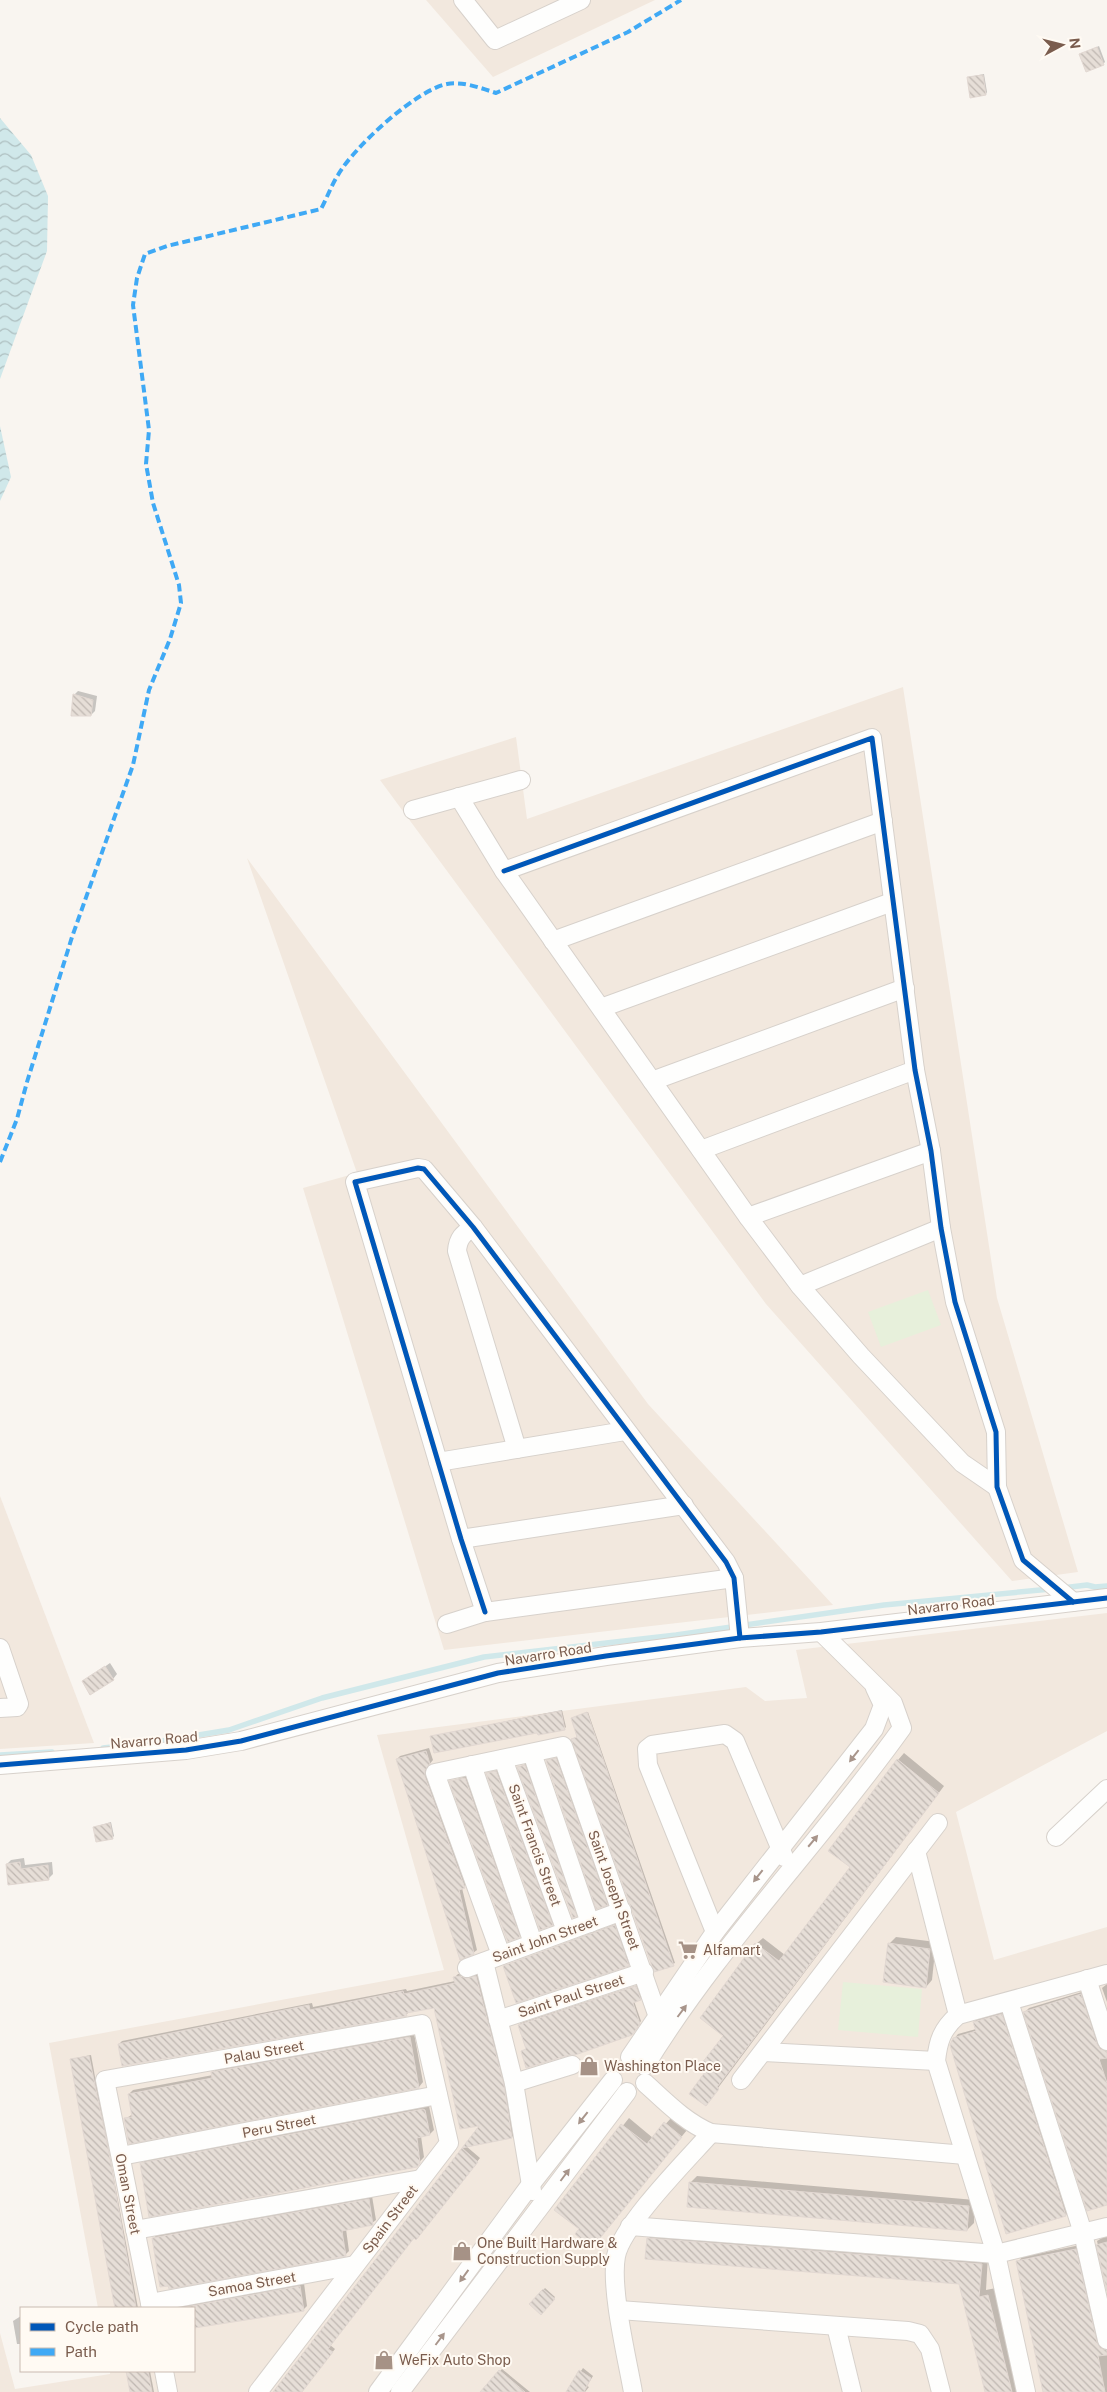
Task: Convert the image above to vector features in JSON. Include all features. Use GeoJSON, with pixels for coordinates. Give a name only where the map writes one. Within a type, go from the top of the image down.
{"type":"FeatureCollection","features":[{"type":"Feature","properties":{"kind":"street"},"geometry":{"type":"LineString","coordinates":[[463,0],[494,40],[572,2]]}},
{"type":"Feature","properties":{"kind":"street"},"geometry":{"type":"LineString","coordinates":[[504,871],[872,738],[915,1070],[931,1151],[941,1228],[955,1302],[996,1432],[997,1487],[1023,1560],[1062,1592]]}},
{"type":"Feature","properties":{"kind":"street"},"geometry":{"type":"LineString","coordinates":[[413,810],[521,780]]}},
{"type":"Feature","properties":{"kind":"street"},"geometry":{"type":"LineString","coordinates":[[459,797],[504,871],[748,1217],[800,1286],[861,1356],[962,1463],[997,1487]]}},
{"type":"Feature","properties":{"kind":"street"},"geometry":{"type":"LineString","coordinates":[[553,940],[883,821]]}},
{"type":"Feature","properties":{"kind":"street"},"geometry":{"type":"LineString","coordinates":[[600,1008],[892,902]]}},
{"type":"Feature","properties":{"kind":"street"},"geometry":{"type":"LineString","coordinates":[[652,1081],[905,988]]}},
{"type":"Feature","properties":{"kind":"street"},"geometry":{"type":"LineString","coordinates":[[701,1150],[915,1070]]}},
{"type":"Feature","properties":{"kind":"street"},"geometry":{"type":"LineString","coordinates":[[748,1217],[931,1151]]}},
{"type":"Feature","properties":{"kind":"street"},"geometry":{"type":"LineString","coordinates":[[485,1612],[461,1539],[355,1182],[418,1168],[424,1170],[473,1227],[625,1431],[684,1505],[726,1562],[734,1578],[739,1629]]}},
{"type":"Feature","properties":{"kind":"street"},"geometry":{"type":"LineString","coordinates":[[473,1227],[462,1236],[458,1242],[457,1251],[517,1449]]}},
{"type":"Feature","properties":{"kind":"street"},"geometry":{"type":"LineString","coordinates":[[800,1286],[941,1228]]}},
{"type":"Feature","properties":{"kind":"street"},"geometry":{"type":"LineString","coordinates":[[438,1462],[625,1431]]}},
{"type":"Feature","properties":{"kind":"street"},"geometry":{"type":"LineString","coordinates":[[461,1539],[684,1505]]}},
{"type":"Feature","properties":{"kind":"street"},"geometry":{"type":"LineString","coordinates":[[446,1624],[485,1612],[734,1578]]}},
{"type":"Feature","properties":{"kind":"street","name":"Navarro Road"},"geometry":{"type":"LineString","coordinates":[[0,1765],[186,1750],[233,1743],[270,1735],[348,1711],[498,1673],[739,1629],[821,1632],[1062,1592],[1107,1598]]}},
{"type":"Feature","properties":{"kind":"street"},"geometry":{"type":"LineString","coordinates":[[378,2392],[531,2184],[613,2080],[613,2069],[617,2063],[637,2061],[664,2034],[790,1868],[876,1766],[902,1728],[893,1703],[821,1632]]}},
{"type":"Feature","properties":{"kind":"street"},"geometry":{"type":"LineString","coordinates":[[0,1648],[19,1704],[17,1707],[0,1708]]}},
{"type":"Feature","properties":{"kind":"street"},"geometry":{"type":"LineString","coordinates":[[637,2061],[659,2017],[715,1932],[874,1729],[883,1705],[870,1679]]}},
{"type":"Feature","properties":{"kind":"street"},"geometry":{"type":"LineString","coordinates":[[715,1932],[648,1765],[647,1749],[652,1745],[725,1734],[735,1741],[779,1849],[790,1868]]}},
{"type":"Feature","properties":{"kind":"street","name":"Saint Joseph Street"},"geometry":{"type":"LineString","coordinates":[[532,1753],[563,1746],[644,1972],[664,2034]]}},
{"type":"Feature","properties":{"kind":"street"},"geometry":{"type":"LineString","coordinates":[[501,1955],[436,1773],[532,1753],[590,1923]]}},
{"type":"Feature","properties":{"kind":"street","name":"Saint Francis Street"},"geometry":{"type":"LineString","coordinates":[[503,1759],[566,1932]]}},
{"type":"Feature","properties":{"kind":"street"},"geometry":{"type":"LineString","coordinates":[[472,1765],[533,1943]]}},
{"type":"Feature","properties":{"kind":"street"},"geometry":{"type":"LineString","coordinates":[[833,1783],[876,1766]]}},
{"type":"Feature","properties":{"kind":"street"},"geometry":{"type":"LineString","coordinates":[[1056,1836],[1107,1790]]}},
{"type":"Feature","properties":{"kind":"street"},"geometry":{"type":"LineString","coordinates":[[741,2080],[938,1823]]}},
{"type":"Feature","properties":{"kind":"street"},"geometry":{"type":"LineString","coordinates":[[916,1851],[958,2015]]}},
{"type":"Feature","properties":{"kind":"street","name":"Saint John Street"},"geometry":{"type":"LineString","coordinates":[[498,2020],[476,1965],[622,1911]]}},
{"type":"Feature","properties":{"kind":"street"},"geometry":{"type":"LineString","coordinates":[[696,1961],[707,1977]]}},
{"type":"Feature","properties":{"kind":"street","name":"Saint Paul Street"},"geometry":{"type":"LineString","coordinates":[[498,2020],[644,1972]]}},
{"type":"Feature","properties":{"kind":"street"},"geometry":{"type":"LineString","coordinates":[[1026,2392],[996,2254],[936,2062],[942,2033],[958,2015],[1107,1974]]}},
{"type":"Feature","properties":{"kind":"street"},"geometry":{"type":"LineString","coordinates":[[1087,1980],[1107,2041]]}},
{"type":"Feature","properties":{"kind":"street"},"geometry":{"type":"LineString","coordinates":[[1009,2002],[1084,2233],[1107,2340]]}},
{"type":"Feature","properties":{"kind":"street"},"geometry":{"type":"LineString","coordinates":[[498,2020],[514,2083],[536,2214]]}},
{"type":"Feature","properties":{"kind":"street","name":"Palau Street"},"geometry":{"type":"LineString","coordinates":[[105,2080],[422,2024]]}},
{"type":"Feature","properties":{"kind":"street","name":"Spain Street"},"geometry":{"type":"LineString","coordinates":[[258,2392],[449,2143],[422,2024]]}},
{"type":"Feature","properties":{"kind":"street"},"geometry":{"type":"LineString","coordinates":[[764,2052],[936,2062]]}},
{"type":"Feature","properties":{"kind":"street"},"geometry":{"type":"LineString","coordinates":[[613,2080],[621,2090],[627,2092],[641,2089],[647,2078],[637,2061]]}},
{"type":"Feature","properties":{"kind":"street"},"geometry":{"type":"LineString","coordinates":[[514,2083],[572,2065]]}},
{"type":"Feature","properties":{"kind":"street","name":"Oman Street"},"geometry":{"type":"LineString","coordinates":[[105,2080],[151,2306]]}},
{"type":"Feature","properties":{"kind":"street"},"geometry":{"type":"LineString","coordinates":[[645,2083],[681,2116],[695,2126],[711,2133],[965,2155]]}},
{"type":"Feature","properties":{"kind":"street"},"geometry":{"type":"LineString","coordinates":[[400,2392],[627,2092]]}},
{"type":"Feature","properties":{"kind":"street","name":"Peru Street"},"geometry":{"type":"LineString","coordinates":[[121,2156],[438,2095]]}},
{"type":"Feature","properties":{"kind":"street"},"geometry":{"type":"LineString","coordinates":[[633,2392],[619,2310],[616,2255],[630,2226],[711,2133]]}},
{"type":"Feature","properties":{"kind":"street"},"geometry":{"type":"LineString","coordinates":[[135,2230],[421,2179]]}},
{"type":"Feature","properties":{"kind":"street"},"geometry":{"type":"LineString","coordinates":[[630,2226],[996,2254],[1107,2227]]}},
{"type":"Feature","properties":{"kind":"street","name":"Samoa Street"},"geometry":{"type":"LineString","coordinates":[[151,2306],[355,2265]]}},
{"type":"Feature","properties":{"kind":"street"},"geometry":{"type":"LineString","coordinates":[[619,2310],[920,2334],[930,2349],[941,2392]]}},
{"type":"Feature","properties":{"kind":"street"},"geometry":{"type":"LineString","coordinates":[[836,2326],[852,2392]]}},
{"type":"Feature","properties":{"kind":"street"},"geometry":{"type":"LineString","coordinates":[[164,2372],[168,2392]]}},
{"type":"Feature","properties":{"kind":"shaded area"},"geometry":{"type":"Polygon","coordinates":[[[426,0],[655,0],[493,77],[426,0]]]}},
{"type":"Feature","properties":{"kind":"shaded area"},"geometry":{"type":"Polygon","coordinates":[[[903,687],[997,1298],[1078,1572],[1012,1581],[766,1304],[380,780],[516,737],[527,819],[903,687]]]}},
{"type":"Feature","properties":{"kind":"shaded area"},"geometry":{"type":"Polygon","coordinates":[[[247,858],[648,1404],[833,1605],[444,1650],[303,1188],[357,1173],[247,858]]]}},
{"type":"Feature","properties":{"kind":"shaded area"},"geometry":{"type":"Polygon","coordinates":[[[0,1496],[94,1743],[0,1749],[0,1496]]]}},
{"type":"Feature","properties":{"kind":"shaded area"},"geometry":{"type":"Polygon","coordinates":[[[1107,1613],[1107,1731],[956,1812],[994,1960],[1107,1927],[1107,2392],[0,2392],[0,2333],[15,2389],[110,2374],[110,2372],[195,2372],[195,2307],[98,2307],[49,2043],[444,1970],[377,1735],[746,1687],[765,1701],[807,1698],[796,1650],[1107,1613]]]}},
{"type":"Feature","properties":{"kind":"green space"},"geometry":{"type":"Polygon","coordinates":[[[928,1290],[941,1325],[881,1347],[868,1312],[928,1290]]]}},
{"type":"Feature","properties":{"kind":"green space"},"geometry":{"type":"Polygon","coordinates":[[[843,1982],[922,1989],[918,2037],[838,2030],[843,1982]]]}},
{"type":"Feature","properties":{"kind":"water"},"geometry":{"type":"Polygon","coordinates":[[[0,118],[31,155],[48,196],[47,251],[0,379],[0,118]]]}},
{"type":"Feature","properties":{"kind":"water"},"geometry":{"type":"Polygon","coordinates":[[[0,426],[11,477],[0,501],[0,426]]]}},
{"type":"Feature","properties":{"kind":"building"},"geometry":{"type":"Polygon","coordinates":[[[1097,47],[1104,65],[1086,72],[1079,54],[1097,47]]]}},
{"type":"Feature","properties":{"kind":"building"},"geometry":{"type":"Polygon","coordinates":[[[983,75],[986,95],[970,98],[967,77],[983,75]]]}},
{"type":"Feature","properties":{"kind":"building"},"geometry":{"type":"Polygon","coordinates":[[[73,694],[93,700],[91,716],[71,716],[73,694]]]}},
{"type":"Feature","properties":{"kind":"building"},"geometry":{"type":"Polygon","coordinates":[[[105,1666],[114,1680],[90,1695],[82,1681],[105,1666]]]}},
{"type":"Feature","properties":{"kind":"building"},"geometry":{"type":"Polygon","coordinates":[[[561,1711],[565,1730],[538,1735],[537,1733],[434,1753],[430,1736],[561,1711]]]}},
{"type":"Feature","properties":{"kind":"building"},"geometry":{"type":"Polygon","coordinates":[[[587,1712],[674,1966],[654,1972],[571,1739],[577,1737],[571,1718],[587,1712]]]}},
{"type":"Feature","properties":{"kind":"building"},"geometry":{"type":"Polygon","coordinates":[[[426,1751],[430,1764],[425,1770],[425,1777],[465,1888],[459,1890],[474,1954],[460,1960],[396,1759],[426,1751]]]}},
{"type":"Feature","properties":{"kind":"building"},"geometry":{"type":"Polygon","coordinates":[[[556,1758],[608,1905],[596,1909],[546,1760],[556,1758]]]}},
{"type":"Feature","properties":{"kind":"building"},"geometry":{"type":"Polygon","coordinates":[[[897,1759],[939,1793],[717,2087],[719,2089],[706,2106],[689,2094],[708,2068],[702,2063],[723,2036],[700,2018],[755,1943],[779,1961],[850,1867],[828,1851],[897,1759]]]}},
{"type":"Feature","properties":{"kind":"building"},"geometry":{"type":"Polygon","coordinates":[[[525,1765],[577,1916],[573,1918],[517,1767],[525,1765]]]}},
{"type":"Feature","properties":{"kind":"building"},"geometry":{"type":"Polygon","coordinates":[[[496,1771],[553,1925],[540,1930],[486,1773],[496,1771]]]}},
{"type":"Feature","properties":{"kind":"building"},"geometry":{"type":"Polygon","coordinates":[[[465,1778],[520,1937],[508,1942],[449,1781],[465,1778]]]}},
{"type":"Feature","properties":{"kind":"building"},"geometry":{"type":"Polygon","coordinates":[[[110,1823],[113,1839],[96,1842],[93,1827],[110,1823]]]}},
{"type":"Feature","properties":{"kind":"building"},"geometry":{"type":"Polygon","coordinates":[[[20,1862],[21,1869],[48,1865],[49,1880],[8,1885],[6,1864],[20,1862]]]}},
{"type":"Feature","properties":{"kind":"building"},"geometry":{"type":"Polygon","coordinates":[[[615,1925],[629,1966],[516,2003],[503,1966],[615,1925]]]}},
{"type":"Feature","properties":{"kind":"building"},"geometry":{"type":"Polygon","coordinates":[[[888,1943],[930,1949],[926,1988],[883,1982],[888,1943]]]}},
{"type":"Feature","properties":{"kind":"building"},"geometry":{"type":"Polygon","coordinates":[[[460,1976],[466,1978],[476,1976],[504,2085],[512,2138],[462,2148],[478,2162],[416,2240],[414,2238],[328,2349],[333,2352],[302,2392],[273,2392],[479,2126],[460,2129],[434,2008],[406,2013],[407,2016],[122,2066],[118,2044],[309,2005],[310,2010],[403,1991],[404,1994],[455,1983],[453,1977],[460,1976]]]}},
{"type":"Feature","properties":{"kind":"building"},"geometry":{"type":"Polygon","coordinates":[[[636,1986],[641,2000],[633,2003],[640,2024],[632,2035],[575,2055],[569,2055],[526,2068],[521,2051],[526,2049],[518,2025],[636,1986]]]}},
{"type":"Feature","properties":{"kind":"building"},"geometry":{"type":"Polygon","coordinates":[[[1081,1994],[1097,2044],[1100,2049],[1107,2051],[1107,2058],[1099,2059],[1107,2083],[1107,2205],[1087,2211],[1023,2012],[1081,1994]]]}},
{"type":"Feature","properties":{"kind":"building"},"geometry":{"type":"Polygon","coordinates":[[[1002,2014],[1066,2216],[1006,2234],[950,2045],[953,2038],[976,2031],[973,2022],[1002,2014]]]}},
{"type":"Feature","properties":{"kind":"building"},"geometry":{"type":"Polygon","coordinates":[[[410,2037],[419,2088],[129,2144],[124,2118],[132,2117],[128,2094],[212,2078],[211,2072],[410,2037]]]}},
{"type":"Feature","properties":{"kind":"building"},"geometry":{"type":"Polygon","coordinates":[[[89,2056],[108,2148],[136,2307],[115,2307],[70,2059],[89,2056]]]}},
{"type":"Feature","properties":{"kind":"building"},"geometry":{"type":"Polygon","coordinates":[[[425,2110],[430,2135],[417,2138],[420,2163],[417,2167],[149,2217],[140,2163],[425,2110]]]}},
{"type":"Feature","properties":{"kind":"building"},"geometry":{"type":"Polygon","coordinates":[[[664,2122],[682,2137],[592,2248],[575,2234],[579,2229],[554,2210],[621,2124],[647,2144],[664,2122]]]}},
{"type":"Feature","properties":{"kind":"building"},"geometry":{"type":"Polygon","coordinates":[[[689,2182],[969,2206],[967,2231],[687,2207],[689,2182]]]}},
{"type":"Feature","properties":{"kind":"building"},"geometry":{"type":"Polygon","coordinates":[[[369,2199],[373,2225],[342,2231],[346,2256],[169,2289],[168,2286],[160,2287],[152,2238],[369,2199]]]}},
{"type":"Feature","properties":{"kind":"building"},"geometry":{"type":"Polygon","coordinates":[[[647,2238],[982,2264],[979,2297],[988,2295],[1012,2392],[985,2392],[959,2284],[645,2259],[647,2238]]]}},
{"type":"Feature","properties":{"kind":"building"},"geometry":{"type":"Polygon","coordinates":[[[1107,2242],[1107,2291],[1096,2245],[1107,2242]]]}},
{"type":"Feature","properties":{"kind":"building"},"geometry":{"type":"Polygon","coordinates":[[[1076,2249],[1097,2342],[1100,2348],[1107,2350],[1107,2355],[1098,2356],[1105,2392],[1043,2392],[1016,2261],[1076,2249]]]}},
{"type":"Feature","properties":{"kind":"building"},"geometry":{"type":"Polygon","coordinates":[[[300,2286],[304,2311],[195,2328],[195,2307],[185,2307],[300,2286]]]}},
{"type":"Feature","properties":{"kind":"building"},"geometry":{"type":"Polygon","coordinates":[[[543,2289],[555,2299],[541,2315],[529,2304],[543,2289]]]}},
{"type":"Feature","properties":{"kind":"building"},"geometry":{"type":"Polygon","coordinates":[[[499,2370],[525,2392],[480,2392],[499,2370]]]}},
{"type":"Feature","properties":{"kind":"building"},"geometry":{"type":"Polygon","coordinates":[[[579,2370],[591,2378],[584,2392],[566,2392],[579,2370]]]}},
{"type":"Feature","properties":{"kind":"building"},"geometry":{"type":"Polygon","coordinates":[[[126,2372],[148,2372],[152,2392],[130,2392],[126,2372]]]}},
{"type":"Feature","properties":{"kind":"waterway"},"geometry":{"type":"LineString","coordinates":[[1062,1588],[1087,1585],[1095,1587],[1107,1586]]}},
{"type":"Feature","properties":{"kind":"waterway"},"geometry":{"type":"LineString","coordinates":[[103,1748],[156,1742],[229,1730],[322,1698],[484,1657],[676,1635],[884,1605],[1051,1589]]}},
{"type":"Feature","properties":{"kind":"waterway"},"geometry":{"type":"LineString","coordinates":[[0,1755],[52,1752]]}},
{"type":"Feature","properties":{"kind":"marked path"},"geometry":{"type":"LineString","coordinates":[[0,1162],[17,1119],[72,937],[133,765],[149,690],[170,639],[181,603],[179,585],[153,503],[146,464],[149,430],[133,305],[137,278],[145,254],[167,246],[321,209],[333,183],[346,163],[371,135],[403,108],[434,88],[459,83],[496,93],[628,32],[681,0]]}},
{"type":"Feature","properties":{"kind":"cycle path"},"geometry":{"type":"LineString","coordinates":[[504,871],[872,738],[915,1070],[931,1151],[941,1228],[955,1302],[996,1432],[997,1487],[1023,1560],[1073,1602]]}},
{"type":"Feature","properties":{"kind":"cycle path"},"geometry":{"type":"LineString","coordinates":[[485,1612],[461,1539],[355,1182],[418,1168],[424,1169],[473,1227],[726,1562],[734,1578],[740,1638]]}},
{"type":"Feature","properties":{"kind":"cycle path"},"geometry":{"type":"LineString","coordinates":[[0,1765],[186,1750],[241,1741],[498,1673],[606,1656],[740,1638],[821,1632],[1107,1598]]}},
{"type":"Feature","properties":{"kind":"place","name":"Alfamart"},"geometry":{"type":"Point","coordinates":[688,1950]}},
{"type":"Feature","properties":{"kind":"place","name":"Washington Place"},"geometry":{"type":"Point","coordinates":[589,2066]}},
{"type":"Feature","properties":{"kind":"place","name":"One Built Hardware & Construction Supply"},"geometry":{"type":"Point","coordinates":[462,2251]}},
{"type":"Feature","properties":{"kind":"place","name":"WeFix Auto Shop"},"geometry":{"type":"Point","coordinates":[384,2360]}}]}
